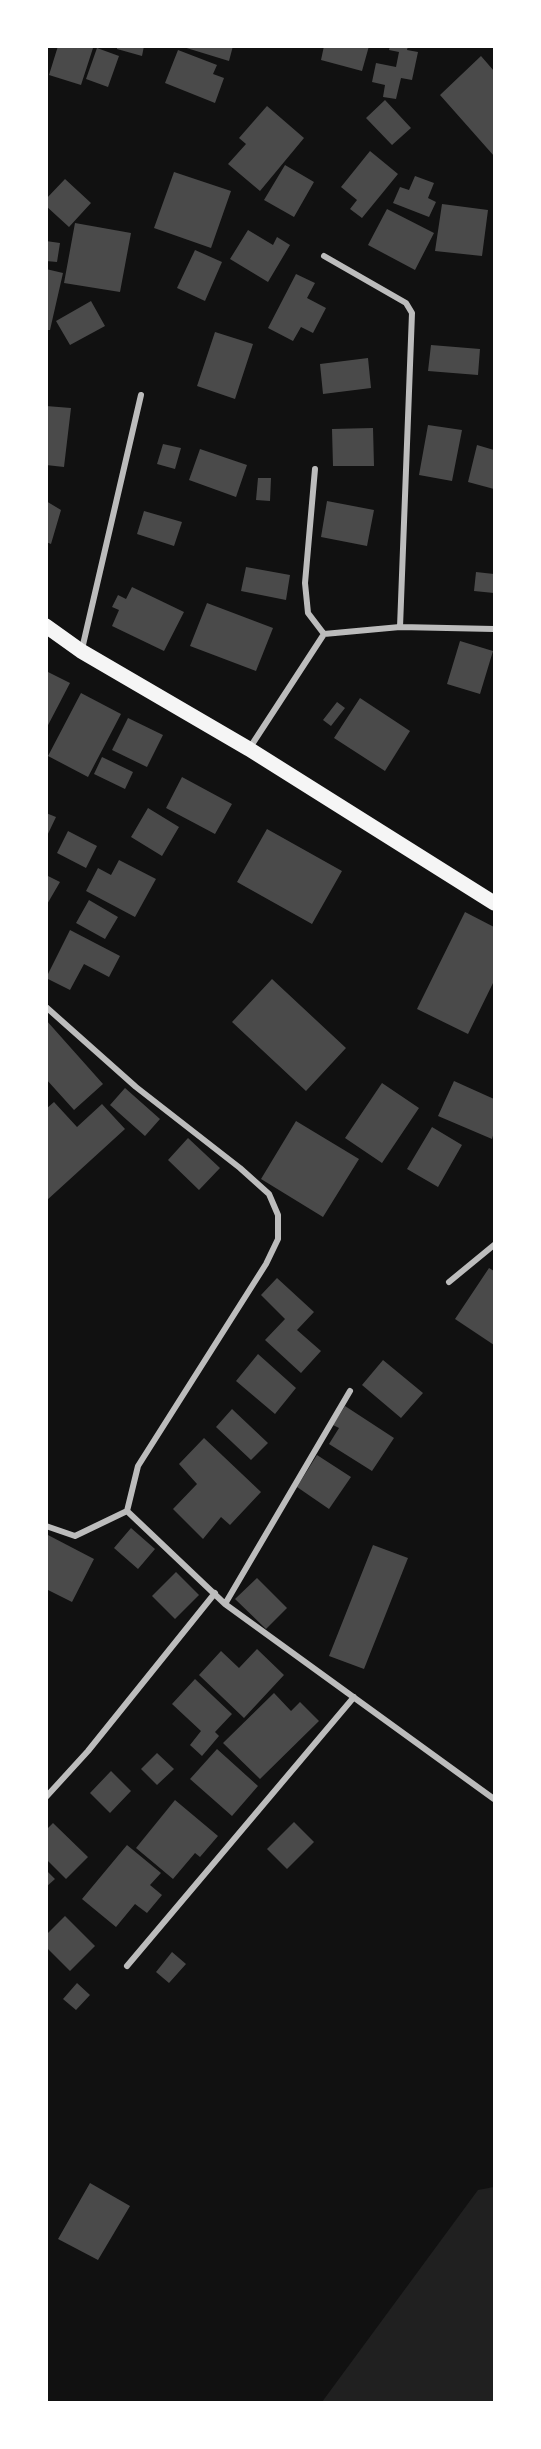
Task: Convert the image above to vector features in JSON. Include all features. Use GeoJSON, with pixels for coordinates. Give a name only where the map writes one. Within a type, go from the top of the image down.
{"type":"FeatureCollection","features":[{"type":"Feature","properties":{"kind":"main road"},"geometry":{"type":"LineString","coordinates":[[46,626],[81,651],[249,749],[495,903]]}},
{"type":"Feature","properties":{"kind":"street"},"geometry":{"type":"LineString","coordinates":[[324,256],[406,303],[412,313],[400,627]]}},
{"type":"Feature","properties":{"kind":"street"},"geometry":{"type":"LineString","coordinates":[[81,651],[141,395]]}},
{"type":"Feature","properties":{"kind":"street"},"geometry":{"type":"LineString","coordinates":[[315,469],[305,583],[308,614],[324,634]]}},
{"type":"Feature","properties":{"kind":"street"},"geometry":{"type":"LineString","coordinates":[[324,634],[400,627],[495,628]]}},
{"type":"Feature","properties":{"kind":"street"},"geometry":{"type":"LineString","coordinates":[[249,749],[324,634]]}},
{"type":"Feature","properties":{"kind":"street"},"geometry":{"type":"LineString","coordinates":[[46,1007],[136,1087],[240,1168],[269,1194],[278,1215],[278,1239],[267,1264],[138,1466],[127,1511]]}},
{"type":"Feature","properties":{"kind":"street"},"geometry":{"type":"LineString","coordinates":[[449,1282],[495,1245]]}},
{"type":"Feature","properties":{"kind":"street"},"geometry":{"type":"LineString","coordinates":[[225,1604],[350,1391]]}},
{"type":"Feature","properties":{"kind":"street"},"geometry":{"type":"LineString","coordinates":[[46,1526],[75,1536],[127,1511]]}},
{"type":"Feature","properties":{"kind":"street"},"geometry":{"type":"LineString","coordinates":[[127,1511],[225,1604],[495,1799]]}},
{"type":"Feature","properties":{"kind":"street"},"geometry":{"type":"LineString","coordinates":[[46,1797],[88,1751],[215,1593]]}},
{"type":"Feature","properties":{"kind":"street"},"geometry":{"type":"LineString","coordinates":[[127,1966],[354,1697]]}},
{"type":"Feature","properties":{"kind":"shaded area"},"geometry":{"type":"Polygon","coordinates":[[[494,2187],[494,2402],[322,2402],[478,2190],[494,2187]]]}},
{"type":"Feature","properties":{"kind":"building"},"geometry":{"type":"Polygon","coordinates":[[[58,46],[93,48],[81,85],[49,75],[58,46]]]}},
{"type":"Feature","properties":{"kind":"building"},"geometry":{"type":"Polygon","coordinates":[[[117,46],[144,46],[142,56],[117,49],[117,46]]]}},
{"type":"Feature","properties":{"kind":"building"},"geometry":{"type":"Polygon","coordinates":[[[180,46],[233,46],[229,61],[180,46]]]}},
{"type":"Feature","properties":{"kind":"building"},"geometry":{"type":"Polygon","coordinates":[[[324,46],[369,46],[362,71],[321,60],[324,46]]]}},
{"type":"Feature","properties":{"kind":"building"},"geometry":{"type":"Polygon","coordinates":[[[390,46],[408,46],[407,50],[418,52],[412,80],[401,78],[396,99],[383,97],[385,85],[372,82],[376,63],[396,67],[399,52],[389,50],[390,46]]]}},
{"type":"Feature","properties":{"kind":"building"},"geometry":{"type":"Polygon","coordinates":[[[97,48],[119,56],[108,87],[86,79],[97,48]]]}},
{"type":"Feature","properties":{"kind":"building"},"geometry":{"type":"Polygon","coordinates":[[[178,50],[217,65],[213,74],[224,78],[215,103],[165,83],[178,50]]]}},
{"type":"Feature","properties":{"kind":"building"},"geometry":{"type":"Polygon","coordinates":[[[481,56],[494,71],[494,156],[440,95],[481,56]]]}},
{"type":"Feature","properties":{"kind":"building"},"geometry":{"type":"Polygon","coordinates":[[[385,100],[411,128],[392,145],[366,118],[385,100]]]}},
{"type":"Feature","properties":{"kind":"building"},"geometry":{"type":"Polygon","coordinates":[[[267,106],[304,138],[260,191],[228,164],[246,144],[239,138],[267,106]]]}},
{"type":"Feature","properties":{"kind":"building"},"geometry":{"type":"Polygon","coordinates":[[[370,151],[398,174],[362,218],[350,209],[357,200],[341,187],[370,151]]]}},
{"type":"Feature","properties":{"kind":"building"},"geometry":{"type":"Polygon","coordinates":[[[285,165],[314,182],[294,217],[264,200],[285,165]]]}},
{"type":"Feature","properties":{"kind":"building"},"geometry":{"type":"Polygon","coordinates":[[[174,172],[231,191],[211,248],[154,228],[174,172]]]}},
{"type":"Feature","properties":{"kind":"building"},"geometry":{"type":"Polygon","coordinates":[[[415,176],[434,183],[428,198],[436,202],[429,217],[393,203],[400,187],[409,190],[415,176]]]}},
{"type":"Feature","properties":{"kind":"building"},"geometry":{"type":"Polygon","coordinates":[[[65,179],[91,203],[69,227],[46,206],[46,199],[65,179]]]}},
{"type":"Feature","properties":{"kind":"building"},"geometry":{"type":"Polygon","coordinates":[[[442,204],[488,210],[482,256],[435,251],[442,204]]]}},
{"type":"Feature","properties":{"kind":"building"},"geometry":{"type":"Polygon","coordinates":[[[387,209],[434,233],[415,270],[368,245],[387,209]]]}},
{"type":"Feature","properties":{"kind":"building"},"geometry":{"type":"Polygon","coordinates":[[[75,223],[131,233],[120,292],[64,283],[75,223]]]}},
{"type":"Feature","properties":{"kind":"building"},"geometry":{"type":"Polygon","coordinates":[[[248,230],[273,245],[277,237],[290,245],[268,282],[230,259],[248,230]]]}},
{"type":"Feature","properties":{"kind":"building"},"geometry":{"type":"Polygon","coordinates":[[[46,241],[60,243],[57,262],[46,261],[46,241]]]}},
{"type":"Feature","properties":{"kind":"building"},"geometry":{"type":"Polygon","coordinates":[[[195,250],[222,262],[205,301],[177,288],[195,250]]]}},
{"type":"Feature","properties":{"kind":"building"},"geometry":{"type":"Polygon","coordinates":[[[46,269],[63,273],[50,330],[46,330],[46,269]]]}},
{"type":"Feature","properties":{"kind":"building"},"geometry":{"type":"Polygon","coordinates":[[[296,274],[315,283],[307,298],[326,308],[313,333],[301,327],[293,341],[268,328],[296,274]]]}},
{"type":"Feature","properties":{"kind":"building"},"geometry":{"type":"Polygon","coordinates":[[[91,301],[105,326],[70,345],[56,321],[91,301]]]}},
{"type":"Feature","properties":{"kind":"building"},"geometry":{"type":"Polygon","coordinates":[[[215,332],[253,344],[235,399],[197,386],[215,332]]]}},
{"type":"Feature","properties":{"kind":"building"},"geometry":{"type":"Polygon","coordinates":[[[431,345],[480,349],[478,375],[428,371],[431,345]]]}},
{"type":"Feature","properties":{"kind":"building"},"geometry":{"type":"Polygon","coordinates":[[[368,358],[371,388],[323,394],[320,364],[368,358]]]}},
{"type":"Feature","properties":{"kind":"building"},"geometry":{"type":"Polygon","coordinates":[[[46,406],[71,408],[64,467],[46,465],[46,406]]]}},
{"type":"Feature","properties":{"kind":"building"},"geometry":{"type":"Polygon","coordinates":[[[428,425],[462,430],[452,481],[419,475],[428,425]]]}},
{"type":"Feature","properties":{"kind":"building"},"geometry":{"type":"Polygon","coordinates":[[[373,428],[374,466],[333,466],[332,429],[373,428]]]}},
{"type":"Feature","properties":{"kind":"building"},"geometry":{"type":"Polygon","coordinates":[[[163,444],[181,448],[175,469],[157,464],[163,444]]]}},
{"type":"Feature","properties":{"kind":"building"},"geometry":{"type":"Polygon","coordinates":[[[477,445],[494,450],[494,489],[468,482],[477,445]]]}},
{"type":"Feature","properties":{"kind":"building"},"geometry":{"type":"Polygon","coordinates":[[[200,449],[247,465],[236,497],[189,480],[200,449]]]}},
{"type":"Feature","properties":{"kind":"building"},"geometry":{"type":"Polygon","coordinates":[[[258,478],[271,478],[270,501],[256,500],[258,478]]]}},
{"type":"Feature","properties":{"kind":"building"},"geometry":{"type":"Polygon","coordinates":[[[46,501],[61,510],[51,544],[46,542],[46,501]]]}},
{"type":"Feature","properties":{"kind":"building"},"geometry":{"type":"Polygon","coordinates":[[[327,501],[374,510],[367,546],[321,537],[327,501]]]}},
{"type":"Feature","properties":{"kind":"building"},"geometry":{"type":"Polygon","coordinates":[[[144,511],[182,522],[174,546],[137,534],[144,511]]]}},
{"type":"Feature","properties":{"kind":"building"},"geometry":{"type":"Polygon","coordinates":[[[246,567],[290,575],[286,600],[241,591],[246,567]]]}},
{"type":"Feature","properties":{"kind":"building"},"geometry":{"type":"Polygon","coordinates":[[[476,572],[494,574],[494,593],[474,591],[476,572]]]}},
{"type":"Feature","properties":{"kind":"building"},"geometry":{"type":"Polygon","coordinates":[[[132,587],[184,612],[164,651],[112,626],[119,610],[112,607],[118,595],[126,599],[132,587]]]}},
{"type":"Feature","properties":{"kind":"building"},"geometry":{"type":"Polygon","coordinates":[[[207,603],[273,628],[256,671],[190,646],[207,603]]]}},
{"type":"Feature","properties":{"kind":"building"},"geometry":{"type":"Polygon","coordinates":[[[460,641],[493,651],[480,694],[447,684],[460,641]]]}},
{"type":"Feature","properties":{"kind":"building"},"geometry":{"type":"Polygon","coordinates":[[[46,671],[70,683],[46,729],[46,671]]]}},
{"type":"Feature","properties":{"kind":"building"},"geometry":{"type":"Polygon","coordinates":[[[81,693],[121,714],[88,777],[48,756],[81,693]]]}},
{"type":"Feature","properties":{"kind":"building"},"geometry":{"type":"Polygon","coordinates":[[[360,698],[410,731],[385,771],[334,738],[360,698]]]}},
{"type":"Feature","properties":{"kind":"building"},"geometry":{"type":"Polygon","coordinates":[[[337,702],[345,708],[331,726],[323,720],[337,702]]]}},
{"type":"Feature","properties":{"kind":"building"},"geometry":{"type":"Polygon","coordinates":[[[128,718],[163,735],[147,767],[112,750],[128,718]]]}},
{"type":"Feature","properties":{"kind":"building"},"geometry":{"type":"Polygon","coordinates":[[[102,757],[133,772],[125,789],[94,774],[102,757]]]}},
{"type":"Feature","properties":{"kind":"building"},"geometry":{"type":"Polygon","coordinates":[[[182,777],[232,804],[215,834],[166,808],[182,777]]]}},
{"type":"Feature","properties":{"kind":"building"},"geometry":{"type":"Polygon","coordinates":[[[148,808],[179,827],[162,856],[131,837],[148,808]]]}},
{"type":"Feature","properties":{"kind":"building"},"geometry":{"type":"Polygon","coordinates":[[[46,813],[56,817],[46,838],[46,813]]]}},
{"type":"Feature","properties":{"kind":"building"},"geometry":{"type":"Polygon","coordinates":[[[267,829],[342,871],[312,924],[237,882],[267,829]]]}},
{"type":"Feature","properties":{"kind":"building"},"geometry":{"type":"Polygon","coordinates":[[[68,831],[97,846],[86,868],[57,853],[68,831]]]}},
{"type":"Feature","properties":{"kind":"building"},"geometry":{"type":"Polygon","coordinates":[[[119,860],[156,879],[135,917],[86,891],[98,868],[111,875],[119,860]]]}},
{"type":"Feature","properties":{"kind":"building"},"geometry":{"type":"Polygon","coordinates":[[[46,875],[60,882],[46,906],[46,875]]]}},
{"type":"Feature","properties":{"kind":"building"},"geometry":{"type":"Polygon","coordinates":[[[89,900],[118,917],[105,939],[76,923],[89,900]]]}},
{"type":"Feature","properties":{"kind":"building"},"geometry":{"type":"Polygon","coordinates":[[[465,912],[494,927],[494,981],[468,1034],[417,1009],[465,912]]]}},
{"type":"Feature","properties":{"kind":"building"},"geometry":{"type":"Polygon","coordinates":[[[70,930],[120,956],[109,977],[84,964],[70,990],[46,978],[70,930]]]}},
{"type":"Feature","properties":{"kind":"building"},"geometry":{"type":"Polygon","coordinates":[[[272,979],[346,1048],[306,1091],[232,1022],[272,979]]]}},
{"type":"Feature","properties":{"kind":"building"},"geometry":{"type":"Polygon","coordinates":[[[46,1020],[103,1084],[74,1110],[46,1079],[46,1020]]]}},
{"type":"Feature","properties":{"kind":"building"},"geometry":{"type":"Polygon","coordinates":[[[454,1081],[494,1099],[492,1139],[438,1116],[454,1081]]]}},
{"type":"Feature","properties":{"kind":"building"},"geometry":{"type":"Polygon","coordinates":[[[382,1083],[419,1108],[382,1163],[345,1138],[382,1083]]]}},
{"type":"Feature","properties":{"kind":"building"},"geometry":{"type":"Polygon","coordinates":[[[125,1088],[160,1119],[145,1136],[110,1105],[125,1088]]]}},
{"type":"Feature","properties":{"kind":"building"},"geometry":{"type":"Polygon","coordinates":[[[54,1102],[77,1127],[102,1104],[125,1129],[46,1201],[46,1109],[54,1102]]]}},
{"type":"Feature","properties":{"kind":"building"},"geometry":{"type":"Polygon","coordinates":[[[296,1121],[359,1159],[323,1217],[261,1179],[296,1121]]]}},
{"type":"Feature","properties":{"kind":"building"},"geometry":{"type":"Polygon","coordinates":[[[432,1127],[462,1145],[438,1187],[407,1169],[432,1127]]]}},
{"type":"Feature","properties":{"kind":"building"},"geometry":{"type":"Polygon","coordinates":[[[188,1138],[220,1168],[199,1190],[168,1160],[188,1138]]]}},
{"type":"Feature","properties":{"kind":"building"},"geometry":{"type":"Polygon","coordinates":[[[489,1268],[494,1271],[494,1345],[455,1319],[489,1268]]]}},
{"type":"Feature","properties":{"kind":"building"},"geometry":{"type":"Polygon","coordinates":[[[277,1278],[314,1312],[297,1330],[321,1351],[301,1373],[265,1340],[285,1319],[261,1295],[277,1278]]]}},
{"type":"Feature","properties":{"kind":"building"},"geometry":{"type":"Polygon","coordinates":[[[258,1354],[296,1388],[275,1414],[236,1381],[258,1354]]]}},
{"type":"Feature","properties":{"kind":"building"},"geometry":{"type":"Polygon","coordinates":[[[383,1360],[423,1393],[401,1418],[362,1385],[383,1360]]]}},
{"type":"Feature","properties":{"kind":"building"},"geometry":{"type":"Polygon","coordinates":[[[345,1406],[394,1438],[372,1471],[329,1444],[339,1428],[333,1425],[345,1406]]]}},
{"type":"Feature","properties":{"kind":"building"},"geometry":{"type":"Polygon","coordinates":[[[232,1409],[268,1443],[251,1460],[216,1427],[232,1409]]]}},
{"type":"Feature","properties":{"kind":"building"},"geometry":{"type":"Polygon","coordinates":[[[204,1438],[261,1492],[230,1525],[221,1517],[203,1539],[173,1509],[197,1484],[179,1464],[204,1438]]]}},
{"type":"Feature","properties":{"kind":"building"},"geometry":{"type":"Polygon","coordinates":[[[317,1455],[351,1477],[329,1509],[297,1487],[317,1455]]]}},
{"type":"Feature","properties":{"kind":"building"},"geometry":{"type":"Polygon","coordinates":[[[131,1528],[155,1549],[138,1569],[114,1548],[131,1528]]]}},
{"type":"Feature","properties":{"kind":"building"},"geometry":{"type":"Polygon","coordinates":[[[46,1534],[94,1559],[72,1602],[46,1589],[46,1534]]]}},
{"type":"Feature","properties":{"kind":"building"},"geometry":{"type":"Polygon","coordinates":[[[373,1545],[408,1558],[364,1669],[329,1656],[373,1545]]]}},
{"type":"Feature","properties":{"kind":"building"},"geometry":{"type":"Polygon","coordinates":[[[176,1572],[199,1595],[175,1619],[152,1596],[176,1572]]]}},
{"type":"Feature","properties":{"kind":"building"},"geometry":{"type":"Polygon","coordinates":[[[257,1578],[287,1608],[266,1629],[235,1599],[257,1578]]]}},
{"type":"Feature","properties":{"kind":"building"},"geometry":{"type":"Polygon","coordinates":[[[257,1649],[284,1675],[244,1718],[199,1675],[221,1651],[239,1668],[257,1649]]]}},
{"type":"Feature","properties":{"kind":"building"},"geometry":{"type":"Polygon","coordinates":[[[195,1679],[232,1714],[215,1732],[219,1736],[202,1756],[190,1745],[201,1731],[172,1704],[195,1679]]]}},
{"type":"Feature","properties":{"kind":"building"},"geometry":{"type":"Polygon","coordinates":[[[274,1693],[291,1711],[300,1702],[319,1721],[260,1779],[223,1743],[274,1693]]]}},
{"type":"Feature","properties":{"kind":"building"},"geometry":{"type":"Polygon","coordinates":[[[217,1749],[258,1786],[232,1816],[190,1779],[217,1749]]]}},
{"type":"Feature","properties":{"kind":"building"},"geometry":{"type":"Polygon","coordinates":[[[157,1753],[174,1769],[157,1785],[141,1769],[157,1753]]]}},
{"type":"Feature","properties":{"kind":"building"},"geometry":{"type":"Polygon","coordinates":[[[111,1771],[131,1791],[110,1813],[90,1793],[111,1771]]]}},
{"type":"Feature","properties":{"kind":"building"},"geometry":{"type":"Polygon","coordinates":[[[175,1800],[218,1836],[200,1857],[195,1853],[173,1879],[136,1848],[175,1800]]]}},
{"type":"Feature","properties":{"kind":"building"},"geometry":{"type":"Polygon","coordinates":[[[294,1822],[314,1842],[287,1869],[267,1849],[294,1822]]]}},
{"type":"Feature","properties":{"kind":"building"},"geometry":{"type":"Polygon","coordinates":[[[53,1823],[88,1857],[66,1879],[46,1859],[46,1830],[53,1823]]]}},
{"type":"Feature","properties":{"kind":"building"},"geometry":{"type":"Polygon","coordinates":[[[127,1845],[161,1873],[150,1885],[162,1895],[147,1913],[135,1904],[116,1927],[82,1899],[127,1845]]]}},
{"type":"Feature","properties":{"kind":"building"},"geometry":{"type":"Polygon","coordinates":[[[46,1870],[55,1879],[46,1887],[46,1870]]]}},
{"type":"Feature","properties":{"kind":"building"},"geometry":{"type":"Polygon","coordinates":[[[65,1916],[95,1946],[70,1971],[46,1947],[46,1935],[65,1916]]]}},
{"type":"Feature","properties":{"kind":"building"},"geometry":{"type":"Polygon","coordinates":[[[172,1952],[186,1964],[169,1983],[156,1972],[172,1952]]]}},
{"type":"Feature","properties":{"kind":"building"},"geometry":{"type":"Polygon","coordinates":[[[77,1983],[90,1995],[76,2010],[63,1999],[77,1983]]]}},
{"type":"Feature","properties":{"kind":"building"},"geometry":{"type":"Polygon","coordinates":[[[90,2183],[130,2206],[98,2260],[58,2239],[90,2183]]]}}]}
